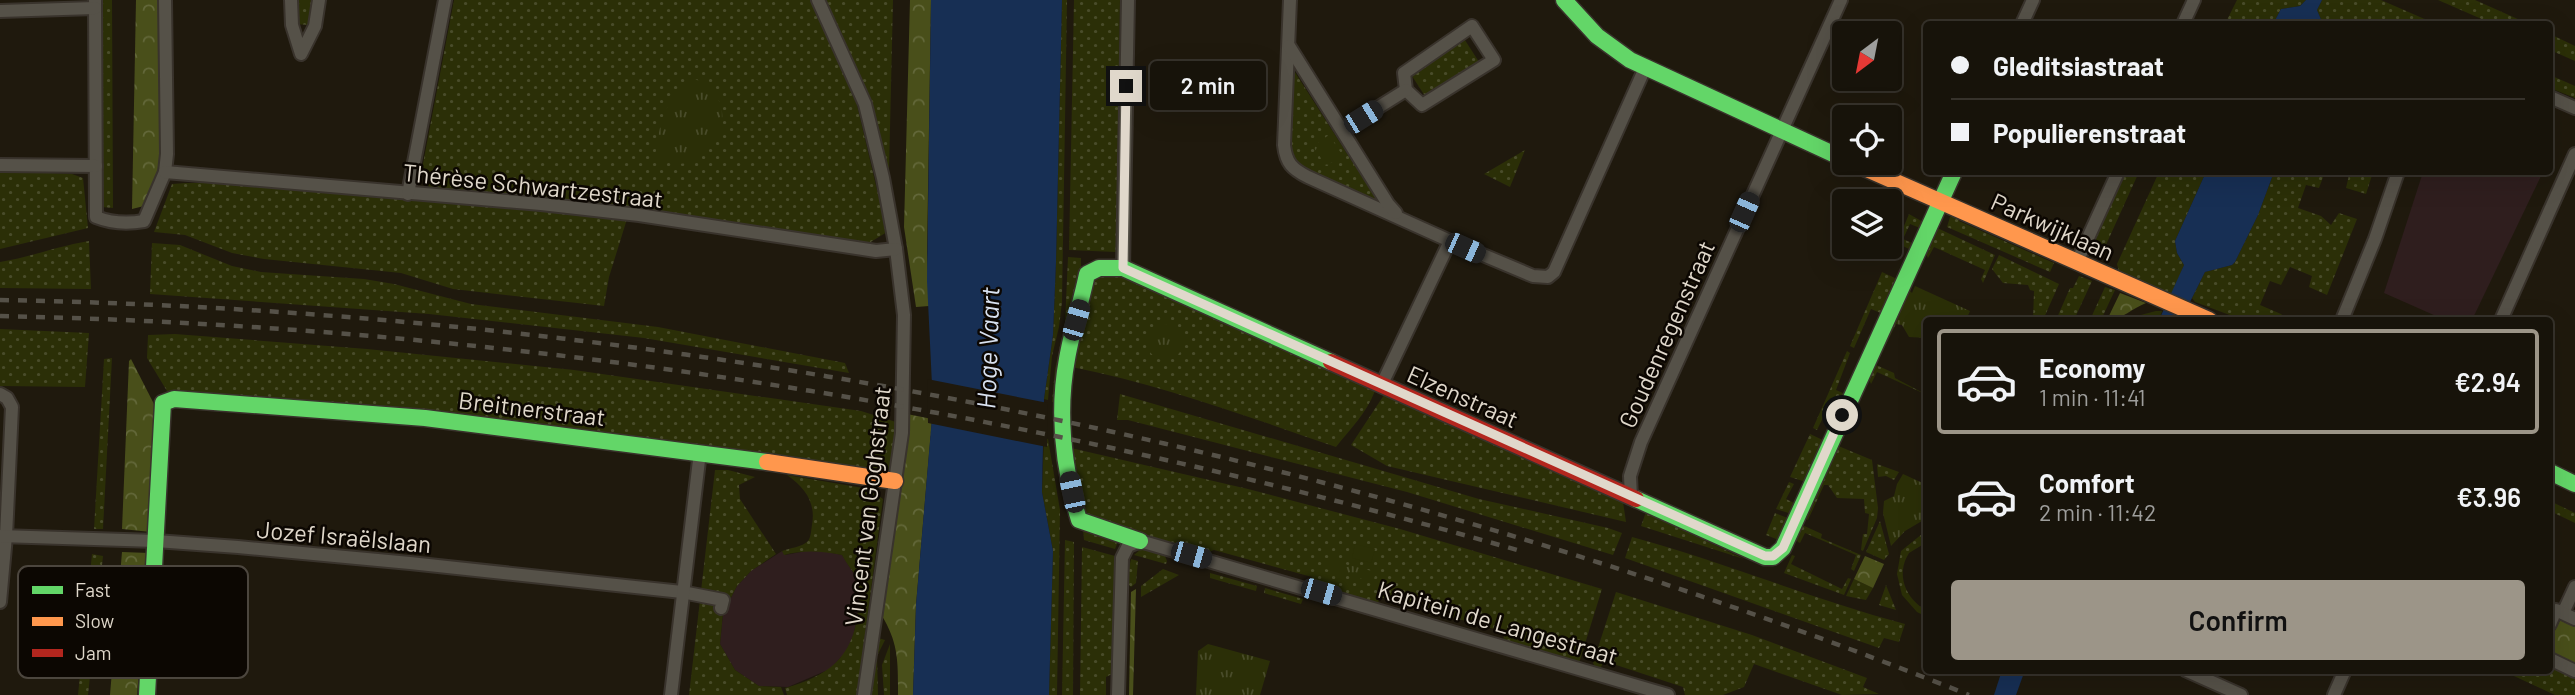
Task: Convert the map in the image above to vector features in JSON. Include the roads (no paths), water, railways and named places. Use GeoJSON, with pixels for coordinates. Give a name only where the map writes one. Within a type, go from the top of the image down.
{"type":"FeatureCollection","features":[{"type":"Feature","properties":{"kind":"street"},"geometry":{"type":"LineString","coordinates":[[0,11],[95,4],[96,217],[109,222],[144,221],[165,172],[167,154],[164,0]]}},
{"type":"Feature","properties":{"kind":"street"},"geometry":{"type":"LineString","coordinates":[[290,0],[292,24],[301,54],[315,26],[319,0]]}},
{"type":"Feature","properties":{"kind":"street"},"geometry":{"type":"LineString","coordinates":[[408,194],[445,0]]}},
{"type":"Feature","properties":{"kind":"street","name":"Vincent van Goghstraat"},"geometry":{"type":"LineString","coordinates":[[818,0],[865,104],[883,178],[904,315],[902,433],[864,695]]}},
{"type":"Feature","properties":{"kind":"street"},"geometry":{"type":"LineString","coordinates":[[1128,0],[1123,268],[1099,268],[1087,274],[1063,380],[1061,401],[1063,447],[1079,520],[1140,541]]}},
{"type":"Feature","properties":{"kind":"street"},"geometry":{"type":"LineString","coordinates":[[1290,0],[1284,145],[1289,164],[1308,177],[1533,276],[1548,276],[1554,272],[1645,68]]}},
{"type":"Feature","properties":{"kind":"street"},"geometry":{"type":"LineString","coordinates":[[1564,0],[1597,36],[1615,51],[1645,68],[1832,154]]}},
{"type":"Feature","properties":{"kind":"street","name":"Goudenregenstraat"},"geometry":{"type":"LineString","coordinates":[[1631,498],[1630,476],[1641,442],[1841,0]]}},
{"type":"Feature","properties":{"kind":"street"},"geometry":{"type":"LineString","coordinates":[[2023,21],[2033,0]]}},
{"type":"Feature","properties":{"kind":"street"},"geometry":{"type":"LineString","coordinates":[[2184,21],[2194,0]]}},
{"type":"Feature","properties":{"kind":"street"},"geometry":{"type":"LineString","coordinates":[[1472,26],[1494,60],[1422,105],[1406,90],[1404,73],[1472,26]]}},
{"type":"Feature","properties":{"kind":"street"},"geometry":{"type":"LineString","coordinates":[[1289,46],[1388,204],[1401,218]]}},
{"type":"Feature","properties":{"kind":"street"},"geometry":{"type":"LineString","coordinates":[[1342,130],[1406,90]]}},
{"type":"Feature","properties":{"kind":"street"},"geometry":{"type":"LineString","coordinates":[[2553,98],[2575,108]]}},
{"type":"Feature","properties":{"kind":"street"},"geometry":{"type":"LineString","coordinates":[[2502,317],[2575,155]]}},
{"type":"Feature","properties":{"kind":"street"},"geometry":{"type":"LineString","coordinates":[[0,165],[96,166]]}},
{"type":"Feature","properties":{"kind":"street","name":"Thérèse Schwartzestraat"},"geometry":{"type":"LineString","coordinates":[[165,172],[614,212],[876,251],[896,249]]}},
{"type":"Feature","properties":{"kind":"street","name":"Parkwijklaan"},"geometry":{"type":"LineString","coordinates":[[1880,175],[2203,317]]}},
{"type":"Feature","properties":{"kind":"street"},"geometry":{"type":"LineString","coordinates":[[1940,202],[1953,175]]}},
{"type":"Feature","properties":{"kind":"street"},"geometry":{"type":"LineString","coordinates":[[2077,262],[2117,175]]}},
{"type":"Feature","properties":{"kind":"street"},"geometry":{"type":"LineString","coordinates":[[2343,317],[2375,239],[2397,175]]}},
{"type":"Feature","properties":{"kind":"street","name":"Elzenstraat"},"geometry":{"type":"LineString","coordinates":[[1123,268],[1631,498],[1765,556],[1773,556],[1783,548],[1940,202]]}},
{"type":"Feature","properties":{"kind":"street"},"geometry":{"type":"LineString","coordinates":[[1382,384],[1450,241]]}},
{"type":"Feature","properties":{"kind":"street"},"geometry":{"type":"LineString","coordinates":[[0,602],[12,407],[3,396]]}},
{"type":"Feature","properties":{"kind":"street","name":"Breitnerstraat"},"geometry":{"type":"LineString","coordinates":[[156,541],[163,403],[174,399],[425,418],[700,452],[895,481]]}},
{"type":"Feature","properties":{"kind":"street"},"geometry":{"type":"LineString","coordinates":[[671,695],[700,452]]}},
{"type":"Feature","properties":{"kind":"street"},"geometry":{"type":"LineString","coordinates":[[2553,473],[2575,484]]}},
{"type":"Feature","properties":{"kind":"street","name":"Jozef Israëlslaan"},"geometry":{"type":"LineString","coordinates":[[3,536],[156,541],[410,563],[682,592],[723,600],[721,608]]}},
{"type":"Feature","properties":{"kind":"street"},"geometry":{"type":"LineString","coordinates":[[155,566],[156,541]]}},
{"type":"Feature","properties":{"kind":"street"},"geometry":{"type":"LineString","coordinates":[[1118,695],[1122,558],[1128,545],[1140,541]]}},
{"type":"Feature","properties":{"kind":"street","name":"Kapitein de Langestraat"},"geometry":{"type":"LineString","coordinates":[[1140,541],[1668,695]]}},
{"type":"Feature","properties":{"kind":"street"},"geometry":{"type":"LineString","coordinates":[[2553,617],[2556,610],[2569,616],[2575,587]]}},
{"type":"Feature","properties":{"kind":"street"},"geometry":{"type":"LineString","coordinates":[[2553,660],[2575,671]]}},
{"type":"Feature","properties":{"kind":"street"},"geometry":{"type":"LineString","coordinates":[[2194,674],[2241,695]]}},
{"type":"Feature","properties":{"kind":"street"},"geometry":{"type":"LineString","coordinates":[[2334,695],[2343,674]]}},
{"type":"Feature","properties":{"kind":"water","name":"Hoge Vaart"},"geometry":{"type":"Polygon","coordinates":[[[931,0],[1062,0],[1056,262],[1053,335],[1044,399],[1042,492],[1053,551],[1049,695],[913,695],[916,605],[933,406],[927,281],[931,0]]]}},
{"type":"Feature","properties":{"kind":"water"},"geometry":{"type":"Polygon","coordinates":[[[2306,0],[2322,0],[2317,10],[2322,21],[2275,21],[2281,9],[2300,6],[2306,0]]]}},
{"type":"Feature","properties":{"kind":"water"},"geometry":{"type":"Polygon","coordinates":[[[2205,175],[2273,175],[2258,215],[2235,262],[2205,272],[2182,317],[2160,317],[2184,265],[2177,253],[2175,241],[2205,175]]]}},
{"type":"Feature","properties":{"kind":"water"},"geometry":{"type":"Polygon","coordinates":[[[2001,674],[2024,674],[2016,695],[1994,695],[2001,674]]]}},
{"type":"Feature","properties":{"kind":"railway"},"geometry":{"type":"LineString","coordinates":[[0,300],[252,310],[503,332],[754,365],[1002,409],[1249,464],[1493,530],[1733,607],[1969,695]]}},
{"type":"Feature","properties":{"kind":"railway"},"geometry":{"type":"LineString","coordinates":[[0,316],[193,323],[385,337],[576,357],[766,384],[956,416],[1144,455],[1331,500],[1517,550]]}}]}
